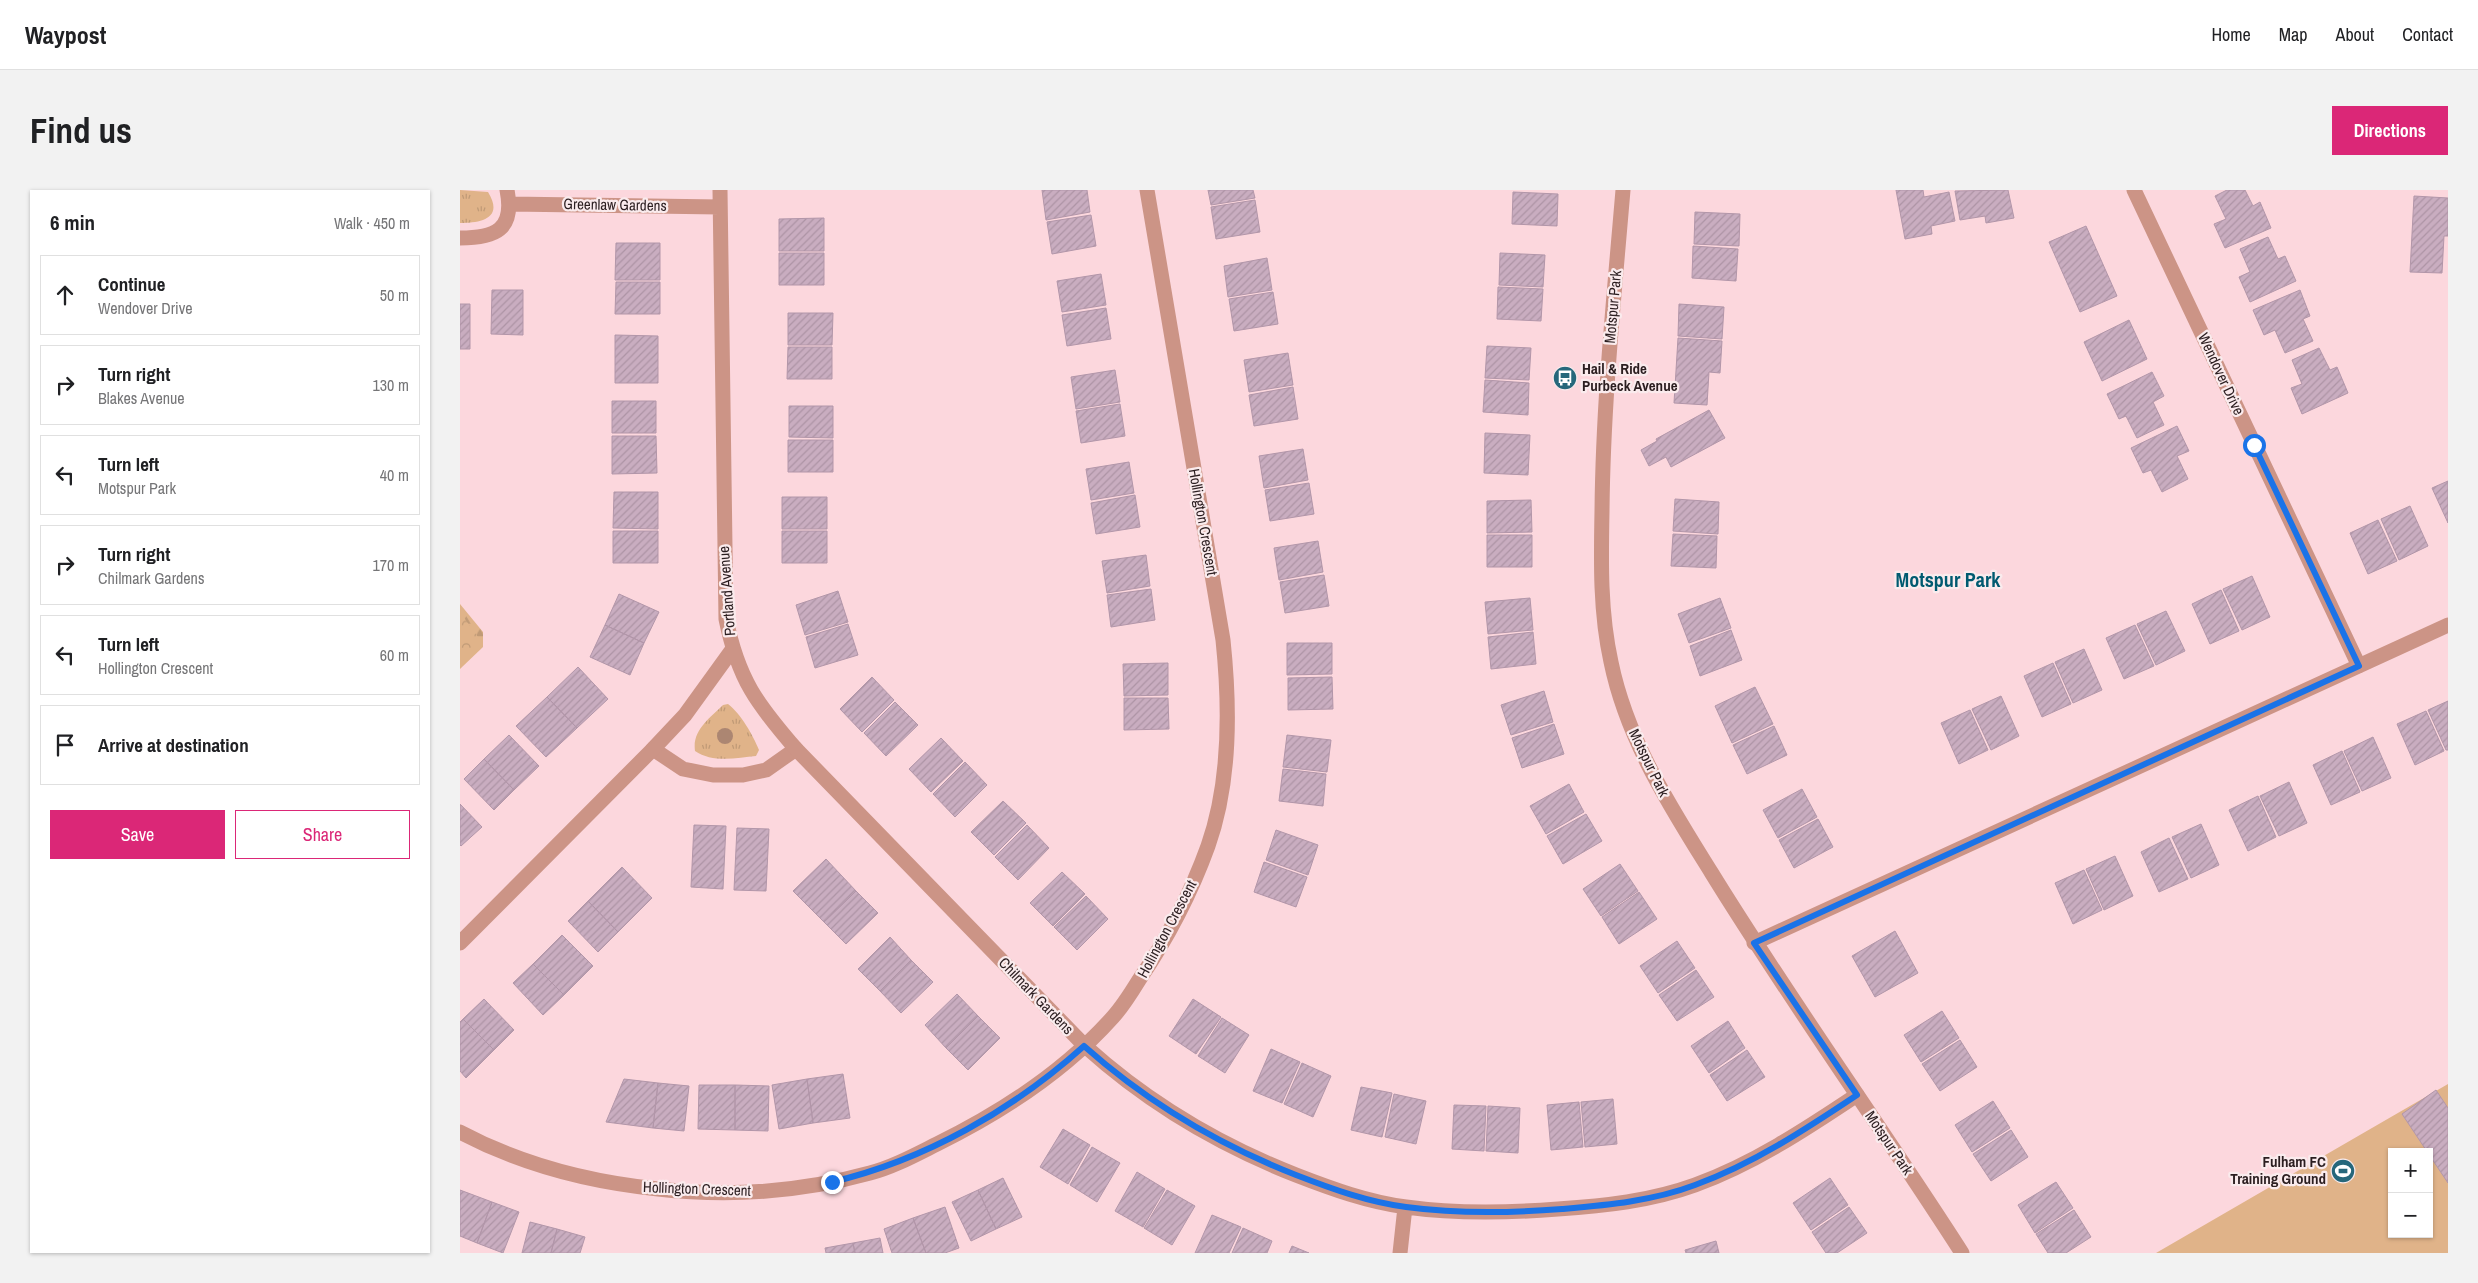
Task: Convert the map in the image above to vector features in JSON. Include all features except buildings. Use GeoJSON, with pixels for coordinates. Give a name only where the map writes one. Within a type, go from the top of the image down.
{"type":"FeatureCollection","features":[{"type":"Feature","properties":{"kind":"street","name":"Portland Avenue"},"geometry":{"type":"LineString","coordinates":[[460,943],[653,750],[685,715],[732,650],[726,619],[724,580],[720,190]]}},
{"type":"Feature","properties":{"kind":"street","name":"Hollington Crescent"},"geometry":{"type":"LineString","coordinates":[[460,1132],[485,1146],[518,1158],[593,1180],[681,1192],[731,1193],[779,1190],[832,1182],[873,1172],[917,1154],[1005,1107],[1057,1071],[1115,1015],[1157,953],[1194,881],[1209,844],[1218,807],[1228,724],[1227,680],[1223,640],[1147,190]]}},
{"type":"Feature","properties":{"kind":"street","name":"Motspur Park"},"geometry":{"type":"LineString","coordinates":[[1623,190],[1602,463],[1601,576],[1610,662],[1621,703],[1638,748],[1683,828],[1754,943],[1962,1253]]}},
{"type":"Feature","properties":{"kind":"street","name":"Wendover Drive"},"geometry":{"type":"LineString","coordinates":[[2134,190],[2359,666]]}},
{"type":"Feature","properties":{"kind":"street","name":"Greenlaw Gardens"},"geometry":{"type":"LineString","coordinates":[[460,238],[483,238],[497,232],[506,220],[508,197],[720,207]]}},
{"type":"Feature","properties":{"kind":"street"},"geometry":{"type":"LineString","coordinates":[[1754,943],[2448,625]]}},
{"type":"Feature","properties":{"kind":"street","name":"Chilmark Gardens"},"geometry":{"type":"LineString","coordinates":[[732,650],[745,683],[762,710],[796,749],[1084,1046],[1120,1078],[1162,1108],[1261,1161],[1324,1186],[1358,1198],[1405,1207],[1466,1212],[1524,1212],[1590,1207],[1648,1199],[1694,1186],[1728,1172],[1857,1095]]}},
{"type":"Feature","properties":{"kind":"street"},"geometry":{"type":"LineString","coordinates":[[653,750],[683,769],[713,775],[733,775],[766,770],[796,749]]}},
{"type":"Feature","properties":{"kind":"street"},"geometry":{"type":"LineString","coordinates":[[1400,1253],[1405,1207]]}},
{"type":"Feature","properties":{"kind":"green space"},"geometry":{"type":"Polygon","coordinates":[[[460,190],[488,192],[492,201],[492,213],[483,220],[460,223],[460,190]]]}},
{"type":"Feature","properties":{"kind":"green space"},"geometry":{"type":"Polygon","coordinates":[[[460,604],[483,632],[483,647],[460,669],[460,604]]]}},
{"type":"Feature","properties":{"kind":"green space"},"geometry":{"type":"Polygon","coordinates":[[[460,612],[480,640],[460,662],[460,612]]]}},
{"type":"Feature","properties":{"kind":"green space"},"geometry":{"type":"Polygon","coordinates":[[[728,704],[742,719],[753,738],[759,750],[756,756],[717,758],[702,755],[695,751],[696,737],[703,725],[723,705],[728,704]]]}},
{"type":"Feature","properties":{"kind":"green space","name":"Fulham FC Training Ground"},"geometry":{"type":"Polygon","coordinates":[[[2448,1084],[2448,1253],[2156,1253],[2448,1084]]]}},
{"type":"Feature","properties":{"kind":"place","name":"Hail & Ride Purbeck Avenue"},"geometry":{"type":"Point","coordinates":[1565,378]}},
{"type":"Feature","properties":{"kind":"place","name":"Fulham FC Training Ground"},"geometry":{"type":"Point","coordinates":[2343,1171]}},
{"type":"Feature","properties":{"kind":"district","name":"Motspur Park"},"geometry":{"type":"Point","coordinates":[1948,580]}},
{"type":"Feature","properties":{"kind":"route"},"geometry":{"type":"LineString","coordinates":[[832,1182],[873,1172],[917,1154],[962,1132],[1005,1107],[1057,1071],[1084,1046],[1120,1078],[1162,1108],[1215,1138],[1261,1161],[1358,1198],[1405,1207],[1466,1212],[1524,1212],[1590,1207],[1648,1199],[1694,1186],[1728,1172],[1762,1154],[1857,1095],[1754,943],[2359,666],[2254,445]]}}]}
